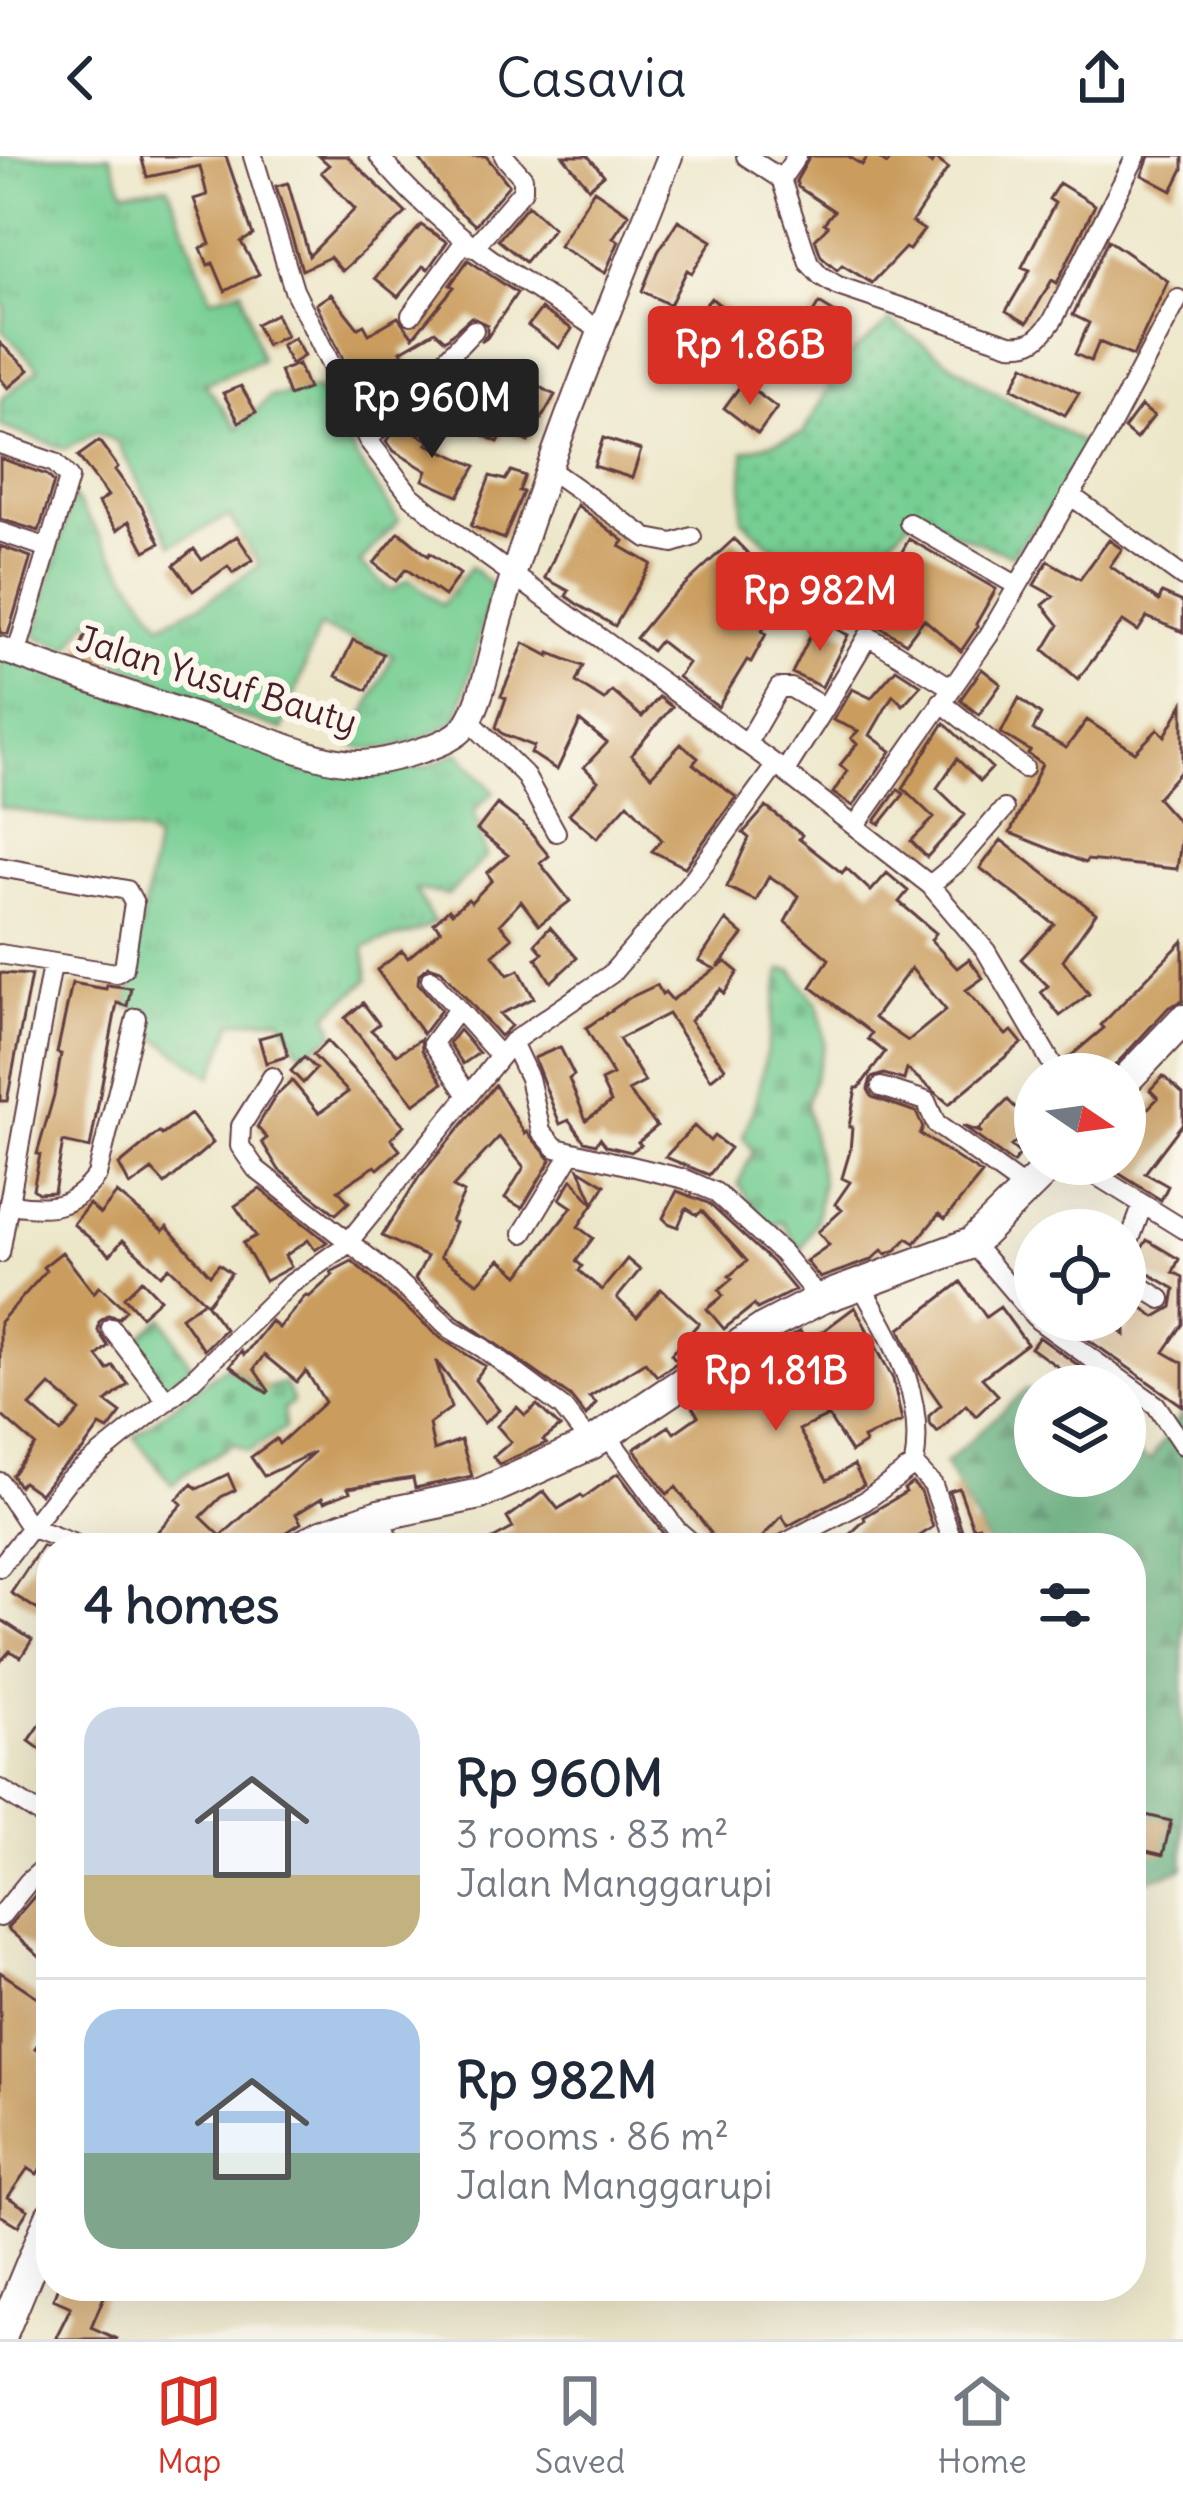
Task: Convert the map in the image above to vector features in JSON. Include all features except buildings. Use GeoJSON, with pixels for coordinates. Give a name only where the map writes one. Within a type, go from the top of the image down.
{"type":"FeatureCollection","features":[{"type":"Feature","properties":{"kind":"main road"},"geometry":{"type":"LineString","coordinates":[[1146,1059],[1183,1020]]}},
{"type":"Feature","properties":{"kind":"main road"},"geometry":{"type":"LineString","coordinates":[[328,1533],[379,1515],[480,1494],[598,1439],[766,1327],[820,1298],[972,1243],[1030,1185]]}},
{"type":"Feature","properties":{"kind":"main road"},"geometry":{"type":"LineString","coordinates":[[0,2339],[36,2252]]}},
{"type":"Feature","properties":{"kind":"street"},"geometry":{"type":"LineString","coordinates":[[253,156],[286,271],[368,440],[411,496],[747,743],[930,885],[986,951],[1046,1053]]}},
{"type":"Feature","properties":{"kind":"street"},"geometry":{"type":"LineString","coordinates":[[379,156],[406,190],[469,244],[600,330]]}},
{"type":"Feature","properties":{"kind":"street"},"geometry":{"type":"LineString","coordinates":[[411,315],[469,244],[523,190],[523,178],[504,156]]}},
{"type":"Feature","properties":{"kind":"street"},"geometry":{"type":"LineString","coordinates":[[556,832],[524,774],[469,720],[549,470],[670,156]]}},
{"type":"Feature","properties":{"kind":"street"},"geometry":{"type":"LineString","coordinates":[[746,156],[781,179],[809,263],[821,276],[838,286],[1024,345],[1039,339],[1053,320],[1136,156]]}},
{"type":"Feature","properties":{"kind":"street"},"geometry":{"type":"LineString","coordinates":[[781,179],[797,156]]}},
{"type":"Feature","properties":{"kind":"street"},"geometry":{"type":"LineString","coordinates":[[856,825],[989,635],[1139,377],[1178,299]]}},
{"type":"Feature","properties":{"kind":"street"},"geometry":{"type":"LineString","coordinates":[[368,440],[474,330]]}},
{"type":"Feature","properties":{"kind":"street"},"geometry":{"type":"LineString","coordinates":[[0,444],[56,463],[69,478],[8,652]]}},
{"type":"Feature","properties":{"kind":"street"},"geometry":{"type":"LineString","coordinates":[[549,470],[647,538],[673,543],[692,537]]}},
{"type":"Feature","properties":{"kind":"street"},"geometry":{"type":"LineString","coordinates":[[1070,495],[1183,577]]}},
{"type":"Feature","properties":{"kind":"street"},"geometry":{"type":"LineString","coordinates":[[909,524],[1016,585]]}},
{"type":"Feature","properties":{"kind":"street"},"geometry":{"type":"LineString","coordinates":[[0,532],[48,548]]}},
{"type":"Feature","properties":{"kind":"street"},"geometry":{"type":"LineString","coordinates":[[0,1567],[67,1481],[167,1401],[288,1286],[349,1241],[506,1049],[611,974],[780,768],[825,708],[868,636],[947,695],[1024,768]]}},
{"type":"Feature","properties":{"kind":"street","name":"Jalan Yusuf Bauty"},"geometry":{"type":"LineString","coordinates":[[8,652],[266,739],[357,763],[446,741],[469,720]]}},
{"type":"Feature","properties":{"kind":"street"},"geometry":{"type":"LineString","coordinates":[[747,743],[779,688],[790,688],[825,708]]}},
{"type":"Feature","properties":{"kind":"street"},"geometry":{"type":"LineString","coordinates":[[930,885],[959,861],[1004,809]]}},
{"type":"Feature","properties":{"kind":"street"},"geometry":{"type":"LineString","coordinates":[[0,867],[131,893],[134,904],[121,971],[0,955]]}},
{"type":"Feature","properties":{"kind":"street"},"geometry":{"type":"LineString","coordinates":[[0,1253],[52,965]]}},
{"type":"Feature","properties":{"kind":"street"},"geometry":{"type":"LineString","coordinates":[[431,979],[506,1049],[529,1078],[541,1131],[556,1148],[685,1179],[715,1192],[782,1253],[820,1298]]}},
{"type":"Feature","properties":{"kind":"street"},"geometry":{"type":"LineString","coordinates":[[458,1009],[433,1043],[467,1094]]}},
{"type":"Feature","properties":{"kind":"street"},"geometry":{"type":"LineString","coordinates":[[11,1204],[66,1207],[98,1175],[136,1018]]}},
{"type":"Feature","properties":{"kind":"street"},"geometry":{"type":"LineString","coordinates":[[272,1077],[241,1126],[240,1145],[256,1169],[451,1329],[562,1407],[598,1439],[682,1533]]}},
{"type":"Feature","properties":{"kind":"street"},"geometry":{"type":"LineString","coordinates":[[881,1088],[926,1101],[936,1124],[1026,1189]]}},
{"type":"Feature","properties":{"kind":"street"},"geometry":{"type":"LineString","coordinates":[[523,1233],[571,1154]]}},
{"type":"Feature","properties":{"kind":"street"},"geometry":{"type":"LineString","coordinates":[[1113,1185],[1183,1229]]}},
{"type":"Feature","properties":{"kind":"street"},"geometry":{"type":"LineString","coordinates":[[1142,1209],[1144,1204]]}},
{"type":"Feature","properties":{"kind":"street"},"geometry":{"type":"LineString","coordinates":[[972,1243],[1014,1292]]}},
{"type":"Feature","properties":{"kind":"street"},"geometry":{"type":"LineString","coordinates":[[805,1533],[866,1501],[914,1465],[916,1402],[902,1359],[860,1283]]}},
{"type":"Feature","properties":{"kind":"street"},"geometry":{"type":"LineString","coordinates":[[1146,1289],[1161,1299]]}},
{"type":"Feature","properties":{"kind":"street"},"geometry":{"type":"LineString","coordinates":[[111,1328],[167,1401]]}},
{"type":"Feature","properties":{"kind":"street"},"geometry":{"type":"LineString","coordinates":[[1068,1341],[1156,1405],[1183,1444]]}},
{"type":"Feature","properties":{"kind":"street"},"geometry":{"type":"LineString","coordinates":[[914,1465],[933,1485],[950,1533]]}},
{"type":"Feature","properties":{"kind":"street"},"geometry":{"type":"LineString","coordinates":[[0,1482],[30,1527],[46,1533]]}},
{"type":"Feature","properties":{"kind":"street"},"geometry":{"type":"LineString","coordinates":[[379,1515],[386,1533]]}},
{"type":"Feature","properties":{"kind":"street"},"geometry":{"type":"LineString","coordinates":[[0,1789],[36,1812]]}},
{"type":"Feature","properties":{"kind":"street"},"geometry":{"type":"LineString","coordinates":[[0,1918],[36,1874]]}},
{"type":"Feature","properties":{"kind":"green space"},"geometry":{"type":"Polygon","coordinates":[[[0,156],[110,156],[124,191],[168,186],[211,298],[242,289],[261,360],[205,384],[238,429],[270,397],[318,389],[399,520],[360,563],[391,591],[409,579],[442,605],[471,567],[493,586],[457,720],[391,747],[350,744],[393,655],[319,627],[282,730],[222,710],[114,661],[119,639],[90,618],[69,648],[35,636],[73,496],[161,624],[204,603],[260,565],[229,516],[172,545],[117,442],[96,433],[65,449],[0,426],[1,399],[39,369],[2,329],[0,156]]]}},
{"type":"Feature","properties":{"kind":"green space"},"geometry":{"type":"Polygon","coordinates":[[[890,321],[987,388],[1096,451],[1012,555],[914,518],[826,597],[742,519],[744,451],[803,434],[843,361],[890,321]]]}},
{"type":"Feature","properties":{"kind":"green space"},"geometry":{"type":"Polygon","coordinates":[[[0,656],[358,773],[427,767],[458,752],[494,792],[474,811],[486,857],[448,895],[415,889],[434,923],[364,948],[368,980],[328,1014],[335,1035],[301,1053],[280,1018],[233,1022],[212,1077],[152,1035],[148,1013],[127,1006],[156,841],[147,834],[0,807],[0,656]]]}},
{"type":"Feature","properties":{"kind":"green space"},"geometry":{"type":"Polygon","coordinates":[[[781,970],[792,970],[819,1007],[825,1043],[806,1105],[822,1180],[816,1221],[801,1251],[782,1222],[768,1228],[738,1184],[753,1151],[743,1136],[761,1077],[781,970]]]}},
{"type":"Feature","properties":{"kind":"green space"},"geometry":{"type":"Polygon","coordinates":[[[163,1318],[191,1366],[165,1390],[132,1343],[163,1318]]]}},
{"type":"Feature","properties":{"kind":"green space"},"geometry":{"type":"Polygon","coordinates":[[[227,1365],[260,1389],[284,1383],[293,1402],[283,1409],[285,1428],[249,1451],[233,1444],[173,1486],[134,1436],[227,1365]]]}},
{"type":"Feature","properties":{"kind":"green space"},"geometry":{"type":"Polygon","coordinates":[[[1014,1401],[1014,1497],[1146,1497],[1146,1459],[1150,1461],[1183,1412],[1183,1869],[1146,1881],[1146,1533],[982,1533],[945,1463],[1014,1401]]]}}]}
